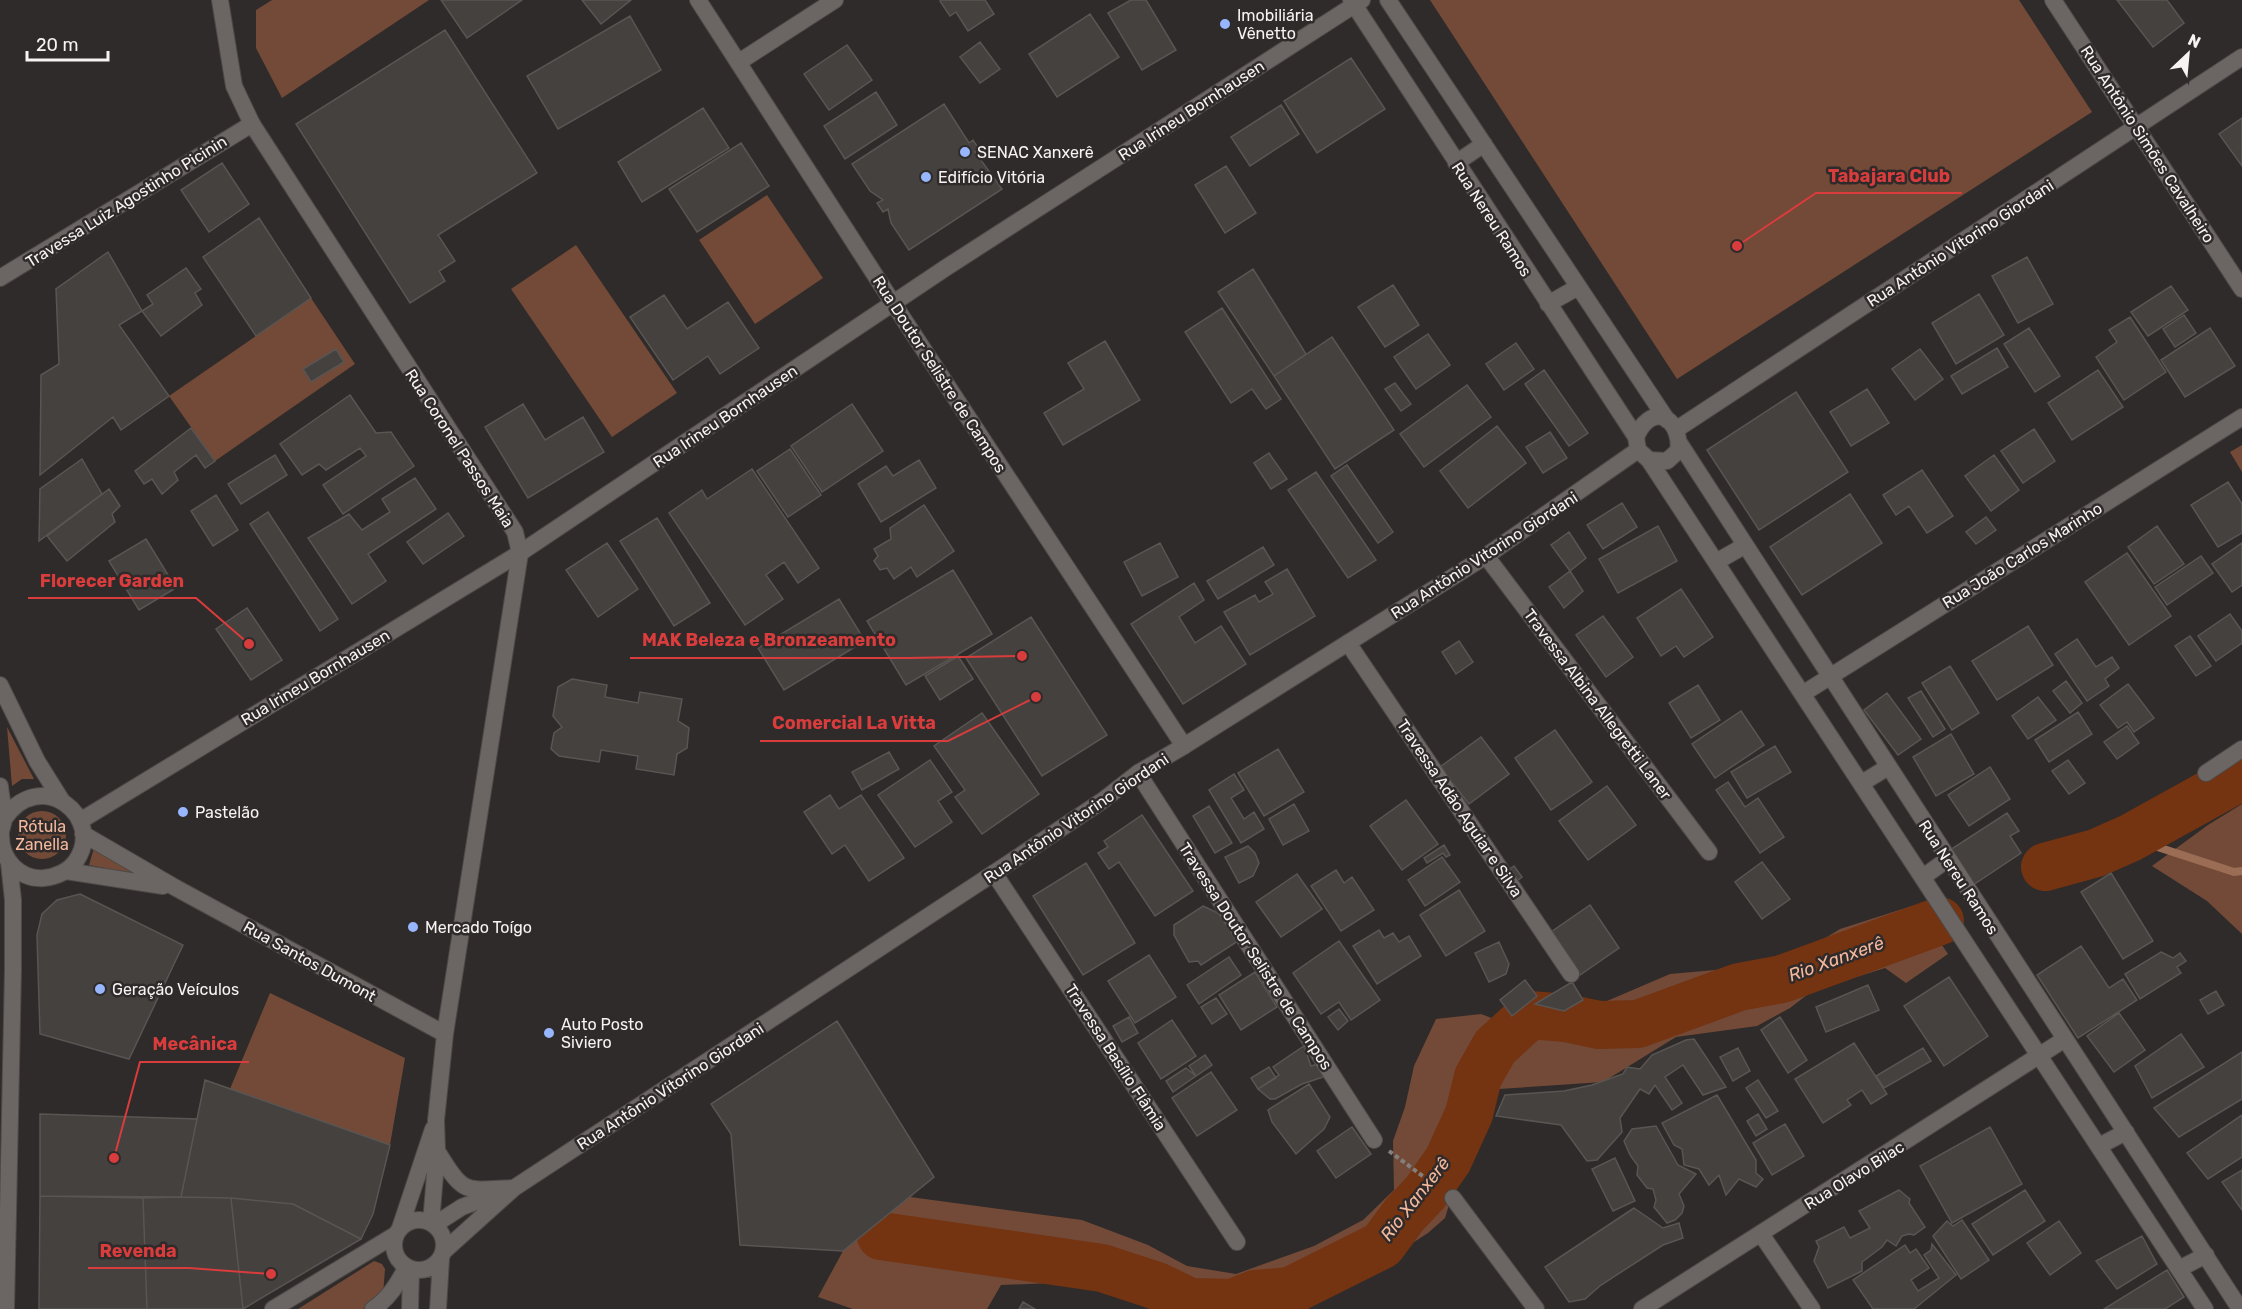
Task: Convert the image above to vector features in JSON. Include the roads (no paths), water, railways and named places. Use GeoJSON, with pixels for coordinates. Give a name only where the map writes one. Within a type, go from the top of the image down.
{"type":"FeatureCollection","features":[{"type":"Feature","properties":{"kind":"street","name":"Rua Coronel Passos Maia"},"geometry":{"type":"LineString","coordinates":[[220,0],[234,86],[252,124],[515,532],[520,553],[445,1035],[436,1120],[437,1151],[432,1223]]}},
{"type":"Feature","properties":{"kind":"street","name":"Rua Doutor Selistre de Campos"},"geometry":{"type":"LineString","coordinates":[[698,0],[893,303],[1184,746]]}},
{"type":"Feature","properties":{"kind":"street"},"geometry":{"type":"LineString","coordinates":[[739,62],[835,0]]}},
{"type":"Feature","properties":{"kind":"street","name":"Rua Nereu Ramos"},"geometry":{"type":"LineString","coordinates":[[1388,0],[1675,431],[1744,546],[2240,1309]]}},
{"type":"Feature","properties":{"kind":"street","name":"Rua Antônio Simões Cavalheiro"},"geometry":{"type":"LineString","coordinates":[[2053,0],[2242,289]]}},
{"type":"Feature","properties":{"kind":"street","name":"Rua Nereu Ramos"},"geometry":{"type":"LineString","coordinates":[[1356,2],[1456,163],[1641,449],[1804,693],[2205,1309]]}},
{"type":"Feature","properties":{"kind":"street","name":"Rua Irineu Bornhausen"},"geometry":{"type":"LineString","coordinates":[[82,827],[520,553],[893,303],[1356,2]]}},
{"type":"Feature","properties":{"kind":"street","name":"Rua Antônio Vitorino Giordani"},"geometry":{"type":"LineString","coordinates":[[1675,431],[2242,57]]}},
{"type":"Feature","properties":{"kind":"street","name":"Travessa Luiz Agostinho Picinin"},"geometry":{"type":"LineString","coordinates":[[0,278],[252,124]]}},
{"type":"Feature","properties":{"kind":"street"},"geometry":{"type":"LineString","coordinates":[[1456,163],[1484,144]]}},
{"type":"Feature","properties":{"kind":"street"},"geometry":{"type":"LineString","coordinates":[[1548,304],[1578,287]]}},
{"type":"Feature","properties":{"kind":"street","name":"Rua João Carlos Marinho"},"geometry":{"type":"LineString","coordinates":[[1804,693],[2242,417]]}},
{"type":"Feature","properties":{"kind":"street"},"geometry":{"type":"LineString","coordinates":[[1663,418],[1675,431],[1678,451],[1667,461],[1641,449],[1644,424],[1649,421],[1663,418]]}},
{"type":"Feature","properties":{"kind":"street","name":"Rua Antônio Vitorino Giordani"},"geometry":{"type":"LineString","coordinates":[[442,1255],[514,1188],[994,873],[1102,801],[1138,773],[1486,556],[1641,449]]}},
{"type":"Feature","properties":{"kind":"street"},"geometry":{"type":"LineString","coordinates":[[1716,562],[1744,546]]}},
{"type":"Feature","properties":{"kind":"street","name":"Travessa Albina Allegretti Laner"},"geometry":{"type":"LineString","coordinates":[[1486,556],[1709,852]]}},
{"type":"Feature","properties":{"kind":"street","name":"Travessa Adão Aguiar e Silva"},"geometry":{"type":"LineString","coordinates":[[1348,643],[1571,974]]}},
{"type":"Feature","properties":{"kind":"street"},"geometry":{"type":"LineString","coordinates":[[0,685],[37,761],[62,801]]}},
{"type":"Feature","properties":{"kind":"street"},"geometry":{"type":"LineString","coordinates":[[2206,773],[2242,749]]}},
{"type":"Feature","properties":{"kind":"street"},"geometry":{"type":"LineString","coordinates":[[1862,783],[1888,767]]}},
{"type":"Feature","properties":{"kind":"street","name":"Travessa Doutor Selistre de Campos"},"geometry":{"type":"LineString","coordinates":[[1138,773],[1374,1140]]}},
{"type":"Feature","properties":{"kind":"street"},"geometry":{"type":"LineString","coordinates":[[0,786],[4,819]]}},
{"type":"Feature","properties":{"kind":"street"},"geometry":{"type":"LineString","coordinates":[[5,862],[28,876],[39,878],[53,877],[66,871],[76,861],[82,848],[82,827],[73,809],[49,796],[36,796],[22,800],[4,819],[0,832],[5,862],[13,969],[6,1309]]}},
{"type":"Feature","properties":{"kind":"street","name":"Rua Santos Dumont"},"geometry":{"type":"LineString","coordinates":[[82,827],[176,888],[445,1035]]}},
{"type":"Feature","properties":{"kind":"street"},"geometry":{"type":"LineString","coordinates":[[1923,877],[1948,859]]}},
{"type":"Feature","properties":{"kind":"street"},"geometry":{"type":"LineString","coordinates":[[66,871],[176,888]]}},
{"type":"Feature","properties":{"kind":"street","name":"Travessa Basílio Flâmia"},"geometry":{"type":"LineString","coordinates":[[994,873],[1237,1242]]}},
{"type":"Feature","properties":{"kind":"street"},"geometry":{"type":"LineString","coordinates":[[7,905],[39,878]]}},
{"type":"Feature","properties":{"kind":"street"},"geometry":{"type":"LineString","coordinates":[[0,953],[13,969]]}},
{"type":"Feature","properties":{"kind":"street","name":"Rua Olavo Bilac"},"geometry":{"type":"LineString","coordinates":[[1642,1309],[2065,1039]]}},
{"type":"Feature","properties":{"kind":"street","name":"Rua Coronel Passos Maia"},"geometry":{"type":"LineString","coordinates":[[398,1231],[436,1120]]}},
{"type":"Feature","properties":{"kind":"street"},"geometry":{"type":"LineString","coordinates":[[2099,1146],[2126,1132]]}},
{"type":"Feature","properties":{"kind":"street"},"geometry":{"type":"LineString","coordinates":[[437,1151],[456,1181],[470,1190],[514,1188]]}},
{"type":"Feature","properties":{"kind":"street","name":"Rua Antônio Vitorino Giordani"},"geometry":{"type":"LineString","coordinates":[[432,1223],[462,1207],[514,1188]]}},
{"type":"Feature","properties":{"kind":"street"},"geometry":{"type":"LineString","coordinates":[[1453,1198],[1536,1309]]}},
{"type":"Feature","properties":{"kind":"street"},"geometry":{"type":"LineString","coordinates":[[273,1309],[414,1220],[432,1223],[444,1241],[438,1309]]}},
{"type":"Feature","properties":{"kind":"street"},"geometry":{"type":"LineString","coordinates":[[398,1231],[393,1244],[394,1253],[399,1262],[409,1269],[428,1269],[442,1255]]}},
{"type":"Feature","properties":{"kind":"street"},"geometry":{"type":"LineString","coordinates":[[1761,1234],[1812,1309]]}},
{"type":"Feature","properties":{"kind":"street"},"geometry":{"type":"LineString","coordinates":[[2179,1269],[2206,1255]]}},
{"type":"Feature","properties":{"kind":"street"},"geometry":{"type":"LineString","coordinates":[[373,1309],[385,1301],[409,1269]]}},
{"type":"Feature","properties":{"kind":"street"},"geometry":{"type":"LineString","coordinates":[[409,1269],[410,1309]]}},
{"type":"Feature","properties":{"kind":"waterway","name":"Rio Xanxerê"},"geometry":{"type":"LineString","coordinates":[[2045,867],[2096,853],[2130,838],[2242,776]]}},
{"type":"Feature","properties":{"kind":"waterway"},"geometry":{"type":"LineString","coordinates":[[2130,838],[2234,872],[2242,871]]}},
{"type":"Feature","properties":{"kind":"waterway","name":"Rio Xanxerê"},"geometry":{"type":"LineString","coordinates":[[881,1236],[1102,1268],[1157,1286],[1190,1302],[1233,1303],[1255,1294],[1290,1291],[1382,1245],[1405,1214],[1425,1193],[1448,1160],[1469,1114],[1478,1077],[1495,1047],[1530,1015],[1566,1018],[1599,1025],[1638,1024],[1739,987],[1782,979],[1940,921]]}},
{"type":"Feature","properties":{"kind":"place","name":"Imobiliária Vênetto"},"geometry":{"type":"Point","coordinates":[1225,24]}},
{"type":"Feature","properties":{"kind":"place","name":"SENAC Xanxerê"},"geometry":{"type":"Point","coordinates":[965,152]}},
{"type":"Feature","properties":{"kind":"place","name":"Edifício Vitória"},"geometry":{"type":"Point","coordinates":[926,177]}},
{"type":"Feature","properties":{"kind":"place","name":"Tabajara Club"},"geometry":{"type":"Point","coordinates":[1737,246]}},
{"type":"Feature","properties":{"kind":"place","name":"Florecer Garden"},"geometry":{"type":"Point","coordinates":[249,644]}},
{"type":"Feature","properties":{"kind":"place","name":"MAK Beleza e Bronzeamento"},"geometry":{"type":"Point","coordinates":[1022,656]}},
{"type":"Feature","properties":{"kind":"place","name":"Comercial La Vitta"},"geometry":{"type":"Point","coordinates":[1036,697]}},
{"type":"Feature","properties":{"kind":"place","name":"Pastelão"},"geometry":{"type":"Point","coordinates":[183,812]}},
{"type":"Feature","properties":{"kind":"place","name":"Mercado Toígo"},"geometry":{"type":"Point","coordinates":[413,927]}},
{"type":"Feature","properties":{"kind":"place","name":"Geração Veículos"},"geometry":{"type":"Point","coordinates":[100,989]}},
{"type":"Feature","properties":{"kind":"place","name":"Auto Posto Siviero"},"geometry":{"type":"Point","coordinates":[549,1033]}},
{"type":"Feature","properties":{"kind":"place","name":"Mecânica"},"geometry":{"type":"Point","coordinates":[114,1158]}},
{"type":"Feature","properties":{"kind":"place","name":"Revenda"},"geometry":{"type":"Point","coordinates":[271,1274]}},
{"type":"Feature","properties":{"kind":"park label","name":"Rótula Zanella"},"geometry":{"type":"Point","coordinates":[42,835]}}]}
